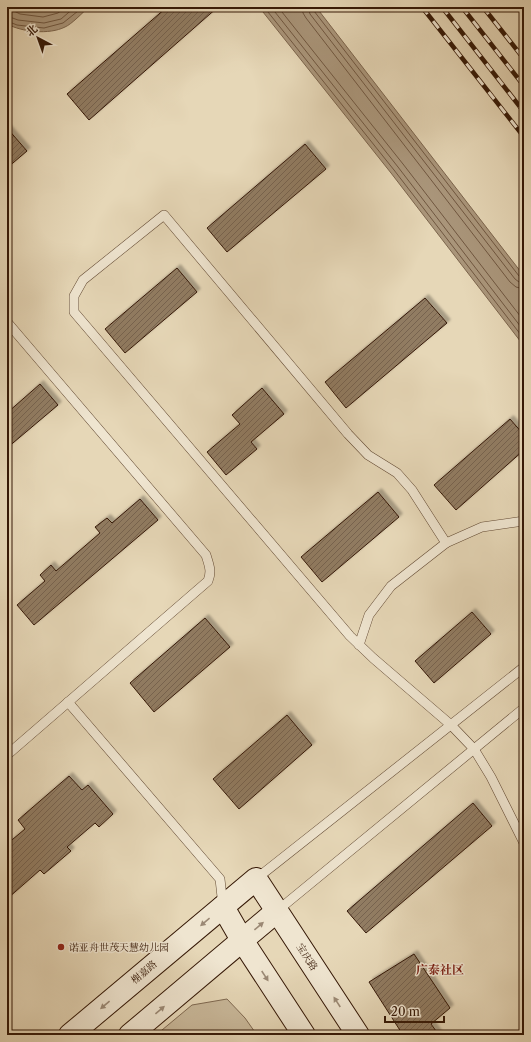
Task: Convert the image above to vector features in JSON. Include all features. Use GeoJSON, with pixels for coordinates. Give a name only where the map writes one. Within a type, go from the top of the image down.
{"type":"FeatureCollection","features":[{"type":"Feature","properties":{"kind":"main road","name":"榭嘉路"},"geometry":{"type":"LineString","coordinates":[[70,1035],[256,879]]}},
{"type":"Feature","properties":{"kind":"main road","name":"宝庆路"},"geometry":{"type":"LineString","coordinates":[[256,879],[358,1035]]}},
{"type":"Feature","properties":{"kind":"main road"},"geometry":{"type":"LineString","coordinates":[[223,906],[242,940],[304,1035]]}},
{"type":"Feature","properties":{"kind":"main road"},"geometry":{"type":"LineString","coordinates":[[130,1035],[277,911]]}},
{"type":"Feature","properties":{"kind":"lane"},"geometry":{"type":"LineString","coordinates":[[446,543],[412,490],[397,473],[368,455],[348,434],[164,215],[83,280],[74,296],[74,312],[350,636],[451,725],[474,749],[491,777],[524,843]]}},
{"type":"Feature","properties":{"kind":"lane"},"geometry":{"type":"LineString","coordinates":[[7,322],[206,555],[211,574],[208,581],[7,755]]}},
{"type":"Feature","properties":{"kind":"lane"},"geometry":{"type":"LineString","coordinates":[[359,645],[369,615],[391,586],[446,543],[482,527],[524,521]]}},
{"type":"Feature","properties":{"kind":"lane"},"geometry":{"type":"LineString","coordinates":[[256,879],[524,667]]}},
{"type":"Feature","properties":{"kind":"lane"},"geometry":{"type":"LineString","coordinates":[[68,702],[220,879],[223,906]]}},
{"type":"Feature","properties":{"kind":"lane"},"geometry":{"type":"LineString","coordinates":[[277,911],[524,708]]}},
{"type":"Feature","properties":{"kind":"shaded area"},"geometry":{"type":"Polygon","coordinates":[[[227,999],[245,1018],[257,1035],[156,1035],[192,1005],[227,999]]]}},
{"type":"Feature","properties":{"kind":"water"},"geometry":{"type":"Polygon","coordinates":[[[7,7],[89,7],[68,26],[51,31],[36,32],[20,29],[7,24],[7,7]]]}},
{"type":"Feature","properties":{"kind":"water"},"geometry":{"type":"Polygon","coordinates":[[[259,7],[316,7],[524,276],[524,346],[391,173],[259,7]]]}},
{"type":"Feature","properties":{"kind":"building"},"geometry":{"type":"Polygon","coordinates":[[[167,7],[218,7],[89,120],[67,94],[167,7]]]}},
{"type":"Feature","properties":{"kind":"building"},"geometry":{"type":"Polygon","coordinates":[[[7,128],[27,151],[7,168],[7,128]]]}},
{"type":"Feature","properties":{"kind":"building"},"geometry":{"type":"Polygon","coordinates":[[[305,144],[326,169],[227,252],[207,228],[305,144]]]}},
{"type":"Feature","properties":{"kind":"building"},"geometry":{"type":"Polygon","coordinates":[[[177,268],[197,292],[125,353],[105,329],[177,268]]]}},
{"type":"Feature","properties":{"kind":"building"},"geometry":{"type":"Polygon","coordinates":[[[425,298],[447,323],[346,408],[325,382],[425,298]]]}},
{"type":"Feature","properties":{"kind":"building"},"geometry":{"type":"Polygon","coordinates":[[[40,384],[58,405],[7,448],[7,413],[40,384]]]}},
{"type":"Feature","properties":{"kind":"building"},"geometry":{"type":"Polygon","coordinates":[[[262,388],[284,414],[251,442],[257,449],[226,475],[207,452],[240,424],[232,415],[262,388]]]}},
{"type":"Feature","properties":{"kind":"building"},"geometry":{"type":"Polygon","coordinates":[[[510,419],[524,435],[524,450],[456,510],[434,485],[510,419]]]}},
{"type":"Feature","properties":{"kind":"building"},"geometry":{"type":"Polygon","coordinates":[[[378,492],[399,517],[322,582],[301,557],[378,492]]]}},
{"type":"Feature","properties":{"kind":"building"},"geometry":{"type":"Polygon","coordinates":[[[140,499],[158,520],[34,625],[17,605],[45,581],[40,575],[51,565],[56,571],[100,533],[95,527],[107,518],[112,523],[140,499]]]}},
{"type":"Feature","properties":{"kind":"building"},"geometry":{"type":"Polygon","coordinates":[[[472,612],[491,634],[434,683],[415,661],[472,612]]]}},
{"type":"Feature","properties":{"kind":"building"},"geometry":{"type":"Polygon","coordinates":[[[205,618],[230,647],[154,712],[130,683],[205,618]]]}},
{"type":"Feature","properties":{"kind":"building"},"geometry":{"type":"Polygon","coordinates":[[[287,715],[312,745],[239,809],[213,779],[287,715]]]}},
{"type":"Feature","properties":{"kind":"building"},"geometry":{"type":"Polygon","coordinates":[[[69,776],[82,790],[88,785],[113,814],[99,827],[95,823],[67,847],[71,851],[44,874],[40,870],[7,899],[7,844],[25,829],[18,820],[69,776]]]}},
{"type":"Feature","properties":{"kind":"building"},"geometry":{"type":"Polygon","coordinates":[[[473,803],[492,826],[366,933],[347,911],[473,803]]]}},
{"type":"Feature","properties":{"kind":"building"},"geometry":{"type":"Polygon","coordinates":[[[414,954],[450,1008],[431,1024],[439,1035],[403,1035],[369,982],[414,954]]]}},
{"type":"Feature","properties":{"kind":"railway"},"geometry":{"type":"LineString","coordinates":[[422,7],[524,137]]}},
{"type":"Feature","properties":{"kind":"railway"},"geometry":{"type":"LineString","coordinates":[[442,7],[524,112]]}},
{"type":"Feature","properties":{"kind":"railway"},"geometry":{"type":"LineString","coordinates":[[462,7],[524,86]]}},
{"type":"Feature","properties":{"kind":"railway"},"geometry":{"type":"LineString","coordinates":[[483,7],[524,59]]}},
{"type":"Feature","properties":{"kind":"place","name":"诺亚舟世茂天慧幼儿园"},"geometry":{"type":"Point","coordinates":[61,947]}},
{"type":"Feature","properties":{"kind":"district","name":"广泰社区"},"geometry":{"type":"Point","coordinates":[440,969]}}]}
